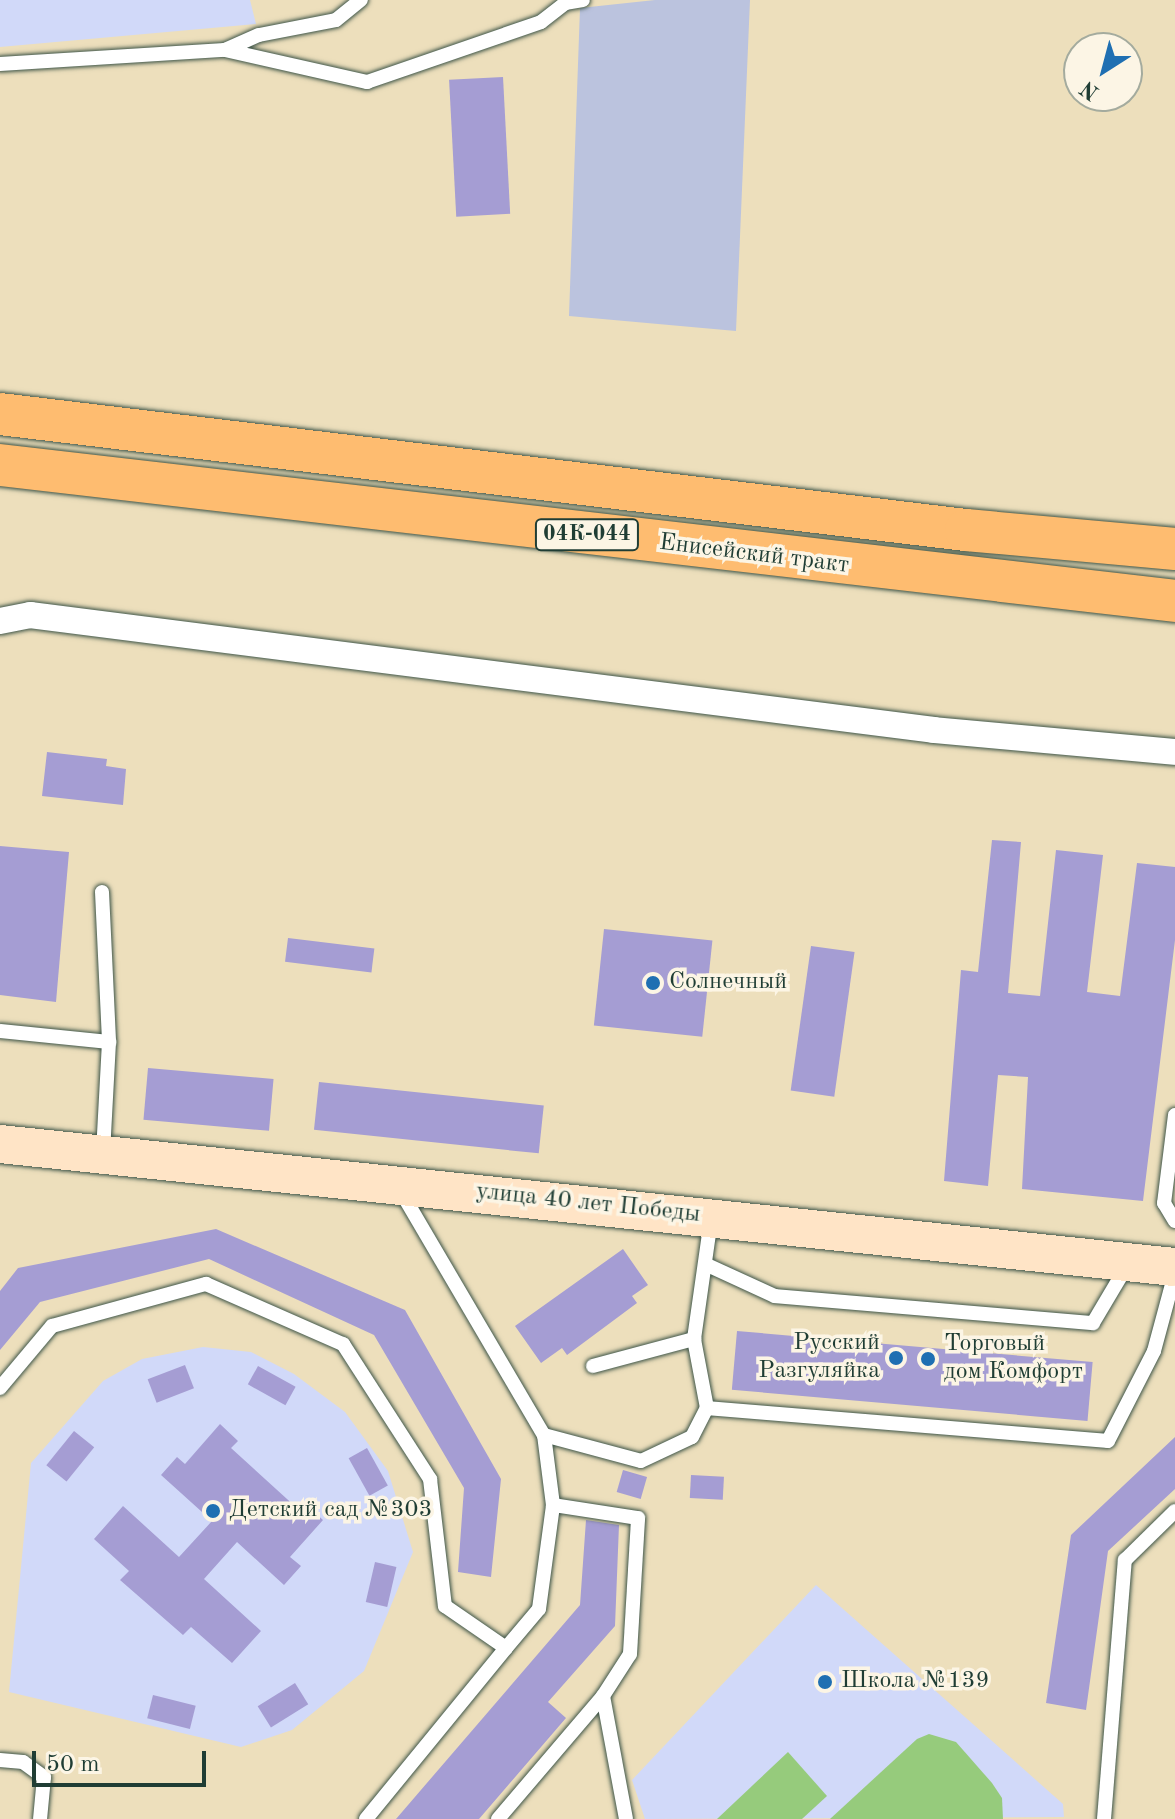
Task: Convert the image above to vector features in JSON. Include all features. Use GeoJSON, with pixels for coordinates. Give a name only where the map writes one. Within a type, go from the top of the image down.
{"type":"FeatureCollection","features":[{"type":"Feature","properties":{"kind":"main road","name":"Енисейский тракт"},"geometry":{"type":"LineString","coordinates":[[0,414],[950,529],[1175,549]]}},
{"type":"Feature","properties":{"kind":"main road","name":"Енисейский тракт"},"geometry":{"type":"LineString","coordinates":[[0,465],[1175,601]]}},
{"type":"Feature","properties":{"kind":"street"},"geometry":{"type":"LineString","coordinates":[[0,621],[30,615],[934,730],[1175,752]]}},
{"type":"Feature","properties":{"kind":"street","name":"улица 40 лет Победы"},"geometry":{"type":"LineString","coordinates":[[0,1144],[711,1216],[1129,1262],[1175,1270]]}},
{"type":"Feature","properties":{"kind":"lane"},"geometry":{"type":"LineString","coordinates":[[225,50],[259,35],[336,20],[361,0]]}},
{"type":"Feature","properties":{"kind":"lane"},"geometry":{"type":"LineString","coordinates":[[0,64],[225,50],[367,82],[541,22],[565,3],[583,0]]}},
{"type":"Feature","properties":{"kind":"lane"},"geometry":{"type":"LineString","coordinates":[[102,892],[109,1042],[102,1156]]}},
{"type":"Feature","properties":{"kind":"lane"},"geometry":{"type":"LineString","coordinates":[[0,1031],[109,1042]]}},
{"type":"Feature","properties":{"kind":"lane"},"geometry":{"type":"LineString","coordinates":[[1175,1115],[1164,1203],[1175,1221]]}},
{"type":"Feature","properties":{"kind":"lane"},"geometry":{"type":"LineString","coordinates":[[366,1819],[539,1609],[553,1505],[544,1435],[396,1185]]}},
{"type":"Feature","properties":{"kind":"lane"},"geometry":{"type":"LineString","coordinates":[[544,1435],[641,1461],[692,1437],[707,1408],[694,1339],[711,1216]]}},
{"type":"Feature","properties":{"kind":"lane"},"geometry":{"type":"LineString","coordinates":[[705,1264],[775,1296],[1093,1323],[1129,1262]]}},
{"type":"Feature","properties":{"kind":"lane"},"geometry":{"type":"LineString","coordinates":[[707,1408],[1108,1441],[1154,1351],[1175,1270]]}},
{"type":"Feature","properties":{"kind":"lane"},"geometry":{"type":"LineString","coordinates":[[0,1388],[52,1326],[206,1284],[343,1344],[430,1479],[445,1606],[506,1648]]}},
{"type":"Feature","properties":{"kind":"lane"},"geometry":{"type":"LineString","coordinates":[[593,1366],[694,1339]]}},
{"type":"Feature","properties":{"kind":"lane"},"geometry":{"type":"LineString","coordinates":[[498,1819],[603,1696],[630,1654],[638,1518],[553,1505]]}},
{"type":"Feature","properties":{"kind":"lane"},"geometry":{"type":"LineString","coordinates":[[1104,1819],[1125,1560],[1175,1511]]}},
{"type":"Feature","properties":{"kind":"lane"},"geometry":{"type":"LineString","coordinates":[[603,1696],[626,1819]]}},
{"type":"Feature","properties":{"kind":"lane"},"geometry":{"type":"LineString","coordinates":[[0,1760],[23,1762],[44,1777],[40,1819]]}},
{"type":"Feature","properties":{"kind":"shaded area"},"geometry":{"type":"Polygon","coordinates":[[[0,0],[250,0],[256,24],[0,47],[0,0]]]}},
{"type":"Feature","properties":{"kind":"shaded area"},"geometry":{"type":"Polygon","coordinates":[[[655,0],[750,0],[736,331],[569,316],[580,8],[655,0]]]}},
{"type":"Feature","properties":{"kind":"shaded area","name":"Детский сад №303"},"geometry":{"type":"Polygon","coordinates":[[[203,1347],[251,1352],[294,1374],[345,1412],[388,1471],[413,1552],[364,1671],[292,1730],[241,1747],[9,1692],[31,1463],[103,1381],[142,1359],[203,1347]]]}},
{"type":"Feature","properties":{"kind":"shaded area","name":"Школа №139"},"geometry":{"type":"Polygon","coordinates":[[[816,1585],[1063,1804],[1064,1817],[645,1819],[632,1780],[816,1585]]]}},
{"type":"Feature","properties":{"kind":"green space"},"geometry":{"type":"Polygon","coordinates":[[[929,1734],[956,1742],[992,1783],[1002,1798],[1003,1819],[830,1819],[917,1739],[929,1734]]]}},
{"type":"Feature","properties":{"kind":"green space"},"geometry":{"type":"Polygon","coordinates":[[[788,1752],[827,1796],[802,1819],[717,1819],[788,1752]]]}},
{"type":"Feature","properties":{"kind":"building"},"geometry":{"type":"Polygon","coordinates":[[[503,77],[510,214],[456,217],[449,80],[503,77]]]}},
{"type":"Feature","properties":{"kind":"building"},"geometry":{"type":"Polygon","coordinates":[[[47,752],[107,759],[106,766],[126,769],[123,805],[42,796],[47,752]]]}},
{"type":"Feature","properties":{"kind":"building"},"geometry":{"type":"Polygon","coordinates":[[[992,840],[1021,842],[1008,993],[1040,996],[1056,850],[1103,855],[1087,992],[1120,996],[1137,863],[1175,867],[1175,940],[1143,1201],[1022,1189],[1028,1077],[998,1075],[988,1186],[944,1181],[961,970],[978,972],[992,840]]]}},
{"type":"Feature","properties":{"kind":"building"},"geometry":{"type":"Polygon","coordinates":[[[0,846],[69,852],[56,1002],[0,995],[0,846]]]}},
{"type":"Feature","properties":{"kind":"building","name":"Солнечный"},"geometry":{"type":"Polygon","coordinates":[[[604,929],[712,940],[702,1037],[594,1025],[604,929]]]}},
{"type":"Feature","properties":{"kind":"building"},"geometry":{"type":"Polygon","coordinates":[[[288,938],[374,949],[371,972],[285,962],[288,938]]]}},
{"type":"Feature","properties":{"kind":"building"},"geometry":{"type":"Polygon","coordinates":[[[811,946],[855,952],[834,1097],[791,1091],[811,946]]]}},
{"type":"Feature","properties":{"kind":"building"},"geometry":{"type":"Polygon","coordinates":[[[148,1068],[274,1079],[269,1131],[143,1120],[148,1068]]]}},
{"type":"Feature","properties":{"kind":"building"},"geometry":{"type":"Polygon","coordinates":[[[319,1082],[544,1106],[539,1153],[314,1130],[319,1082]]]}},
{"type":"Feature","properties":{"kind":"building"},"geometry":{"type":"Polygon","coordinates":[[[216,1229],[405,1310],[501,1479],[491,1577],[458,1572],[464,1488],[374,1335],[209,1259],[40,1302],[0,1350],[0,1291],[18,1268],[216,1229]]]}},
{"type":"Feature","properties":{"kind":"building"},"geometry":{"type":"Polygon","coordinates":[[[623,1249],[648,1285],[632,1296],[637,1303],[567,1355],[562,1348],[541,1363],[515,1326],[623,1249]]]}},
{"type":"Feature","properties":{"kind":"building"},"geometry":{"type":"Polygon","coordinates":[[[737,1331],[1093,1362],[1087,1421],[732,1390],[737,1331]]]}},
{"type":"Feature","properties":{"kind":"building"},"geometry":{"type":"Polygon","coordinates":[[[185,1365],[194,1388],[157,1403],[148,1379],[185,1365]]]}},
{"type":"Feature","properties":{"kind":"building"},"geometry":{"type":"Polygon","coordinates":[[[258,1366],[296,1387],[285,1405],[248,1384],[258,1366]]]}},
{"type":"Feature","properties":{"kind":"building"},"geometry":{"type":"Polygon","coordinates":[[[220,1424],[238,1441],[231,1448],[298,1509],[304,1503],[323,1520],[290,1557],[301,1566],[284,1585],[237,1542],[204,1579],[261,1631],[232,1663],[191,1627],[183,1635],[120,1580],[129,1571],[94,1539],[123,1506],[179,1557],[212,1521],[161,1475],[177,1457],[185,1464],[220,1424]]]}},
{"type":"Feature","properties":{"kind":"building"},"geometry":{"type":"Polygon","coordinates":[[[74,1431],[94,1447],[67,1482],[46,1465],[74,1431]]]}},
{"type":"Feature","properties":{"kind":"building"},"geometry":{"type":"Polygon","coordinates":[[[1175,1437],[1175,1489],[1108,1551],[1086,1710],[1046,1703],[1071,1535],[1175,1437]]]}},
{"type":"Feature","properties":{"kind":"building"},"geometry":{"type":"Polygon","coordinates":[[[367,1448],[388,1486],[369,1496],[349,1458],[367,1448]]]}},
{"type":"Feature","properties":{"kind":"building"},"geometry":{"type":"Polygon","coordinates":[[[623,1470],[647,1477],[641,1499],[617,1492],[623,1470]]]}},
{"type":"Feature","properties":{"kind":"building"},"geometry":{"type":"Polygon","coordinates":[[[691,1475],[724,1477],[723,1500],[690,1498],[691,1475]]]}},
{"type":"Feature","properties":{"kind":"building"},"geometry":{"type":"Polygon","coordinates":[[[586,1520],[619,1525],[615,1626],[548,1702],[566,1718],[479,1819],[396,1819],[580,1605],[586,1520]]]}},
{"type":"Feature","properties":{"kind":"building"},"geometry":{"type":"Polygon","coordinates":[[[375,1562],[396,1567],[387,1607],[366,1602],[375,1562]]]}},
{"type":"Feature","properties":{"kind":"building"},"geometry":{"type":"Polygon","coordinates":[[[295,1683],[308,1704],[271,1728],[258,1706],[295,1683]]]}},
{"type":"Feature","properties":{"kind":"building"},"geometry":{"type":"Polygon","coordinates":[[[153,1695],[196,1706],[190,1729],[147,1718],[153,1695]]]}},
{"type":"Feature","properties":{"kind":"place","name":"Солнечный"},"geometry":{"type":"Point","coordinates":[653,983]}},
{"type":"Feature","properties":{"kind":"place","name":"Русский Разгуляйка"},"geometry":{"type":"Point","coordinates":[896,1358]}},
{"type":"Feature","properties":{"kind":"place","name":"Торговый дом Комфорт"},"geometry":{"type":"Point","coordinates":[928,1359]}},
{"type":"Feature","properties":{"kind":"place","name":"Детский сад №303"},"geometry":{"type":"Point","coordinates":[213,1511]}},
{"type":"Feature","properties":{"kind":"place","name":"Школа №139"},"geometry":{"type":"Point","coordinates":[825,1682]}}]}
